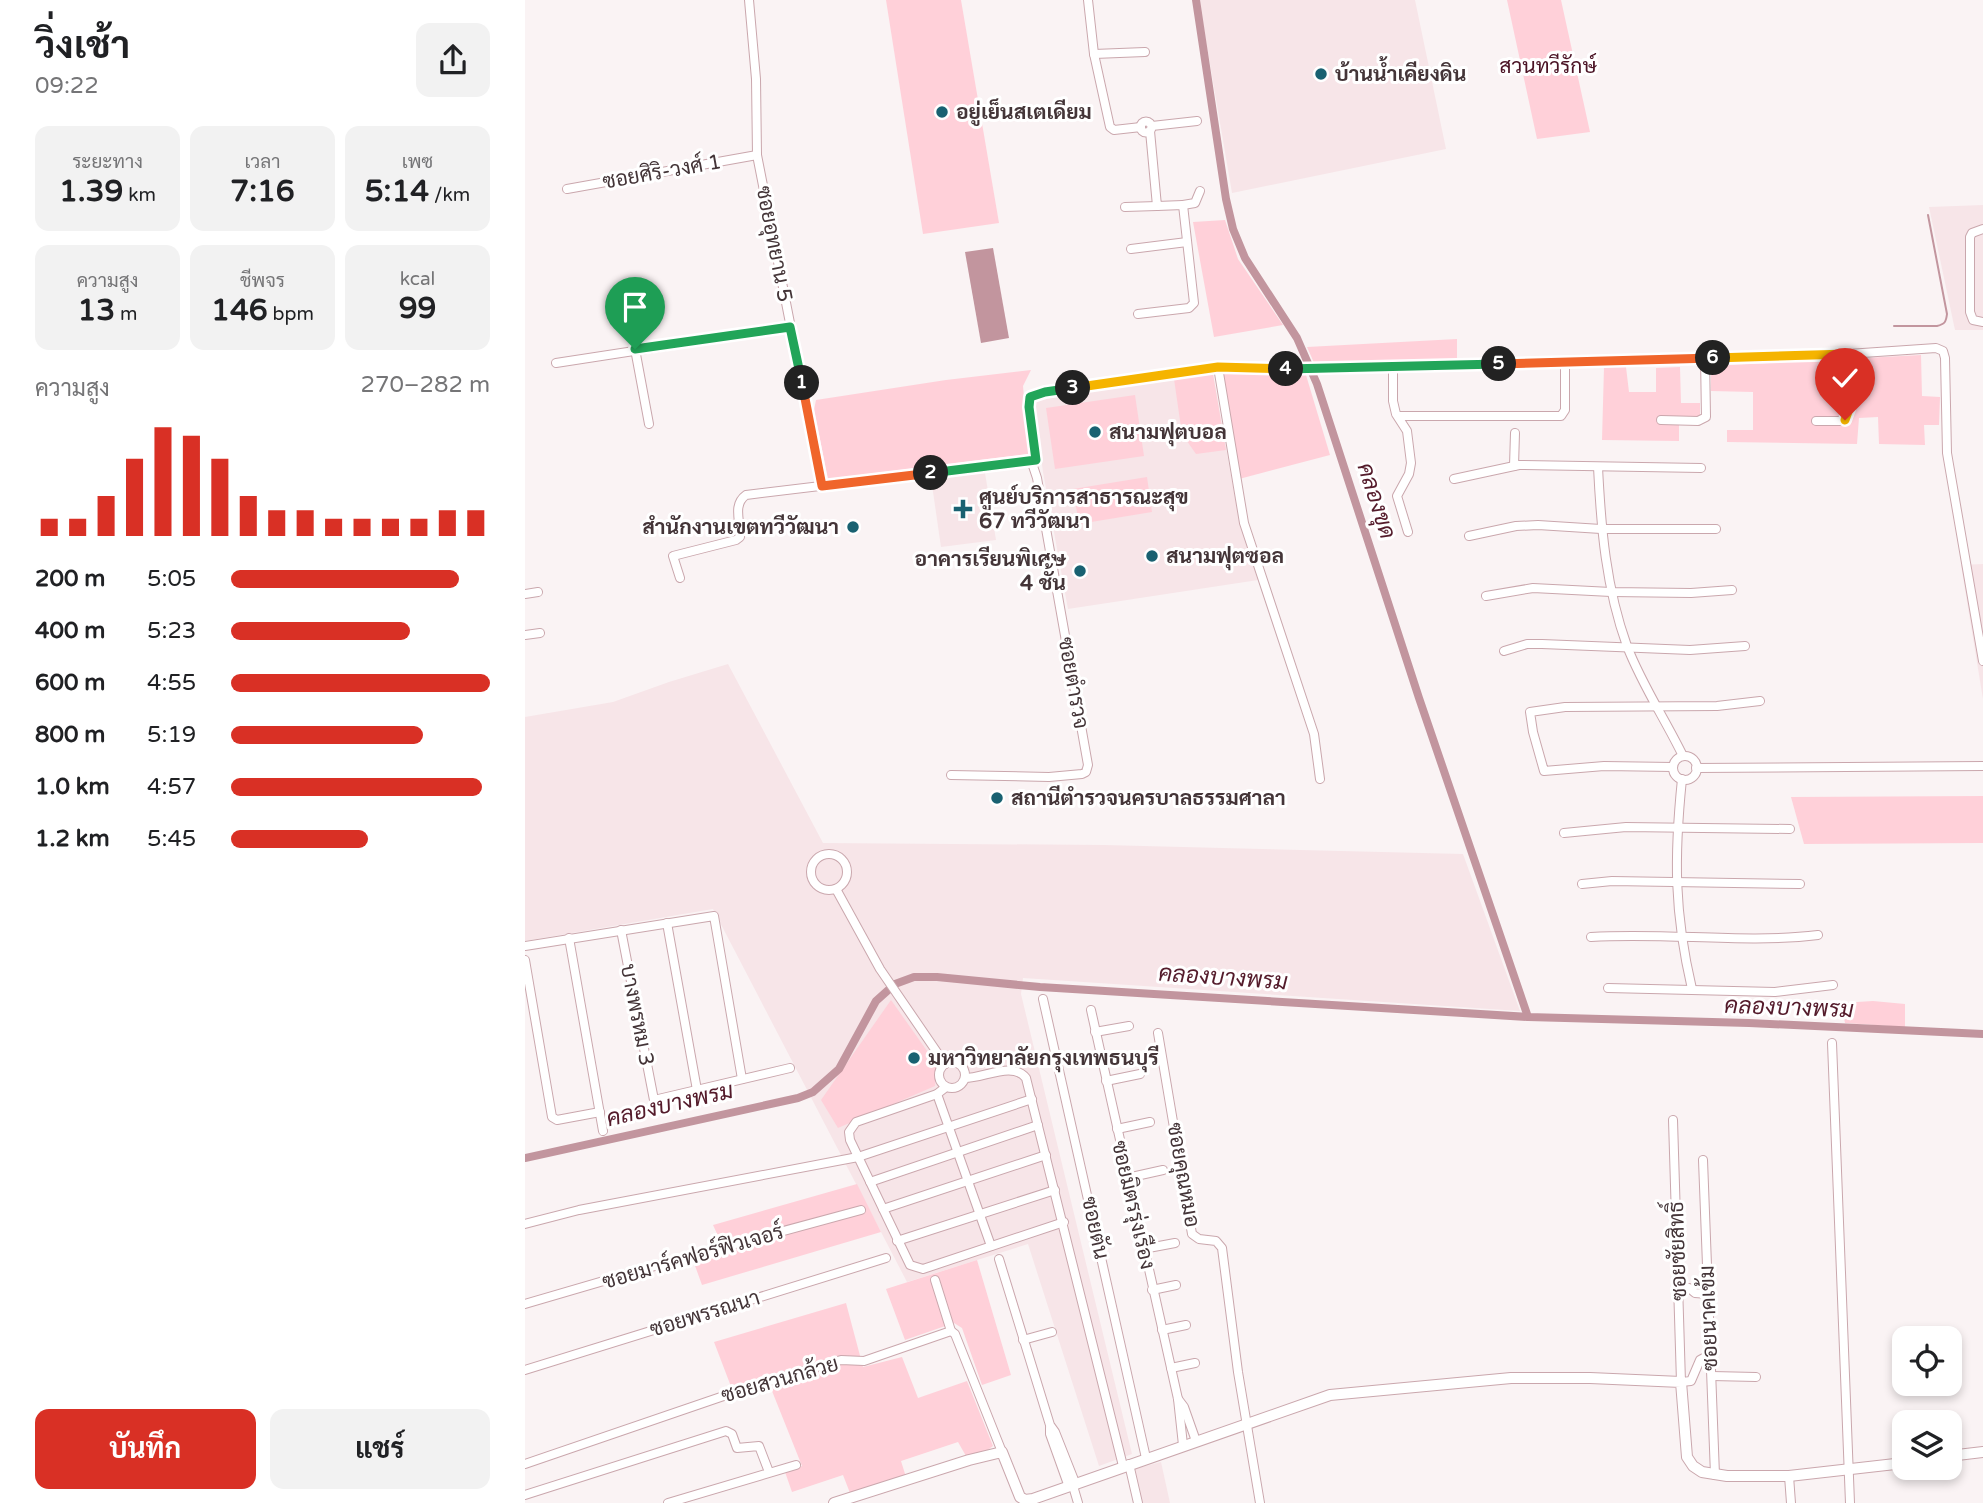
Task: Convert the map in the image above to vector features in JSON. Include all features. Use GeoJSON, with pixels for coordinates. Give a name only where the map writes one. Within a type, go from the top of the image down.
{"type":"FeatureCollection","features":[{"type":"Feature","properties":{"kind":"street","name":"ซอยอุทยาน 5"},"geometry":{"type":"LineString","coordinates":[[749,0],[757,79],[757,155],[822,486]]}},
{"type":"Feature","properties":{"kind":"street"},"geometry":{"type":"LineString","coordinates":[[1088,0],[1094,54],[1110,127],[1114,130],[1141,127],[1145,132],[1151,128],[1196,121]]}},
{"type":"Feature","properties":{"kind":"street"},"geometry":{"type":"LineString","coordinates":[[1094,54],[1145,52]]}},
{"type":"Feature","properties":{"kind":"street"},"geometry":{"type":"LineString","coordinates":[[1151,128],[1157,206]]}},
{"type":"Feature","properties":{"kind":"street","name":"ซอยศิริ-วงศ์ 1"},"geometry":{"type":"LineString","coordinates":[[567,189],[757,155]]}},
{"type":"Feature","properties":{"kind":"street"},"geometry":{"type":"LineString","coordinates":[[1125,207],[1195,203],[1201,191]]}},
{"type":"Feature","properties":{"kind":"street"},"geometry":{"type":"LineString","coordinates":[[1138,314],[1193,307],[1183,205]]}},
{"type":"Feature","properties":{"kind":"street"},"geometry":{"type":"LineString","coordinates":[[1983,229],[1972,233],[1970,237],[1970,312],[1973,320],[1983,322]]}},
{"type":"Feature","properties":{"kind":"street"},"geometry":{"type":"LineString","coordinates":[[1131,249],[1187,242]]}},
{"type":"Feature","properties":{"kind":"street"},"geometry":{"type":"LineString","coordinates":[[556,363],[790,327]]}},
{"type":"Feature","properties":{"kind":"street"},"geometry":{"type":"LineString","coordinates":[[680,578],[673,556],[740,537],[738,508],[741,498],[746,495],[1036,460],[1029,407],[1030,397],[1034,395],[1218,367],[1308,370],[1848,354],[1936,348],[1944,353],[1947,453],[1983,661]]}},
{"type":"Feature","properties":{"kind":"street"},"geometry":{"type":"LineString","coordinates":[[635,349],[649,424]]}},
{"type":"Feature","properties":{"kind":"street"},"geometry":{"type":"LineString","coordinates":[[1816,421],[1842,421],[1847,416],[1848,354]]}},
{"type":"Feature","properties":{"kind":"street"},"geometry":{"type":"LineString","coordinates":[[1661,421],[1697,421],[1706,417],[1705,358]]}},
{"type":"Feature","properties":{"kind":"street"},"geometry":{"type":"LineString","coordinates":[[1399,416],[1561,416],[1565,410],[1565,361]]}},
{"type":"Feature","properties":{"kind":"street"},"geometry":{"type":"LineString","coordinates":[[1218,367],[1244,523],[1314,734],[1320,779]]}},
{"type":"Feature","properties":{"kind":"street"},"geometry":{"type":"LineString","coordinates":[[1393,367],[1393,401],[1396,414],[1407,431],[1411,463],[1409,474],[1398,496],[1408,532]]}},
{"type":"Feature","properties":{"kind":"street"},"geometry":{"type":"LineString","coordinates":[[1514,466],[1515,433]]}},
{"type":"Feature","properties":{"kind":"street","name":"ซอยตำรวจ"},"geometry":{"type":"LineString","coordinates":[[951,775],[1049,777],[1082,774],[1086,772],[1088,765],[1037,478],[1031,460]]}},
{"type":"Feature","properties":{"kind":"street"},"geometry":{"type":"LineString","coordinates":[[1454,479],[1514,466],[1546,464],[1701,468]]}},
{"type":"Feature","properties":{"kind":"street"},"geometry":{"type":"LineString","coordinates":[[1598,467],[1601,529],[1611,592],[1628,648],[1655,708],[1683,756],[1692,759],[1696,768],[1692,777],[1682,779],[1676,776],[1673,767],[1677,759],[1683,756]]}},
{"type":"Feature","properties":{"kind":"street"},"geometry":{"type":"LineString","coordinates":[[1469,536],[1516,526],[1716,529]]}},
{"type":"Feature","properties":{"kind":"street"},"geometry":{"type":"LineString","coordinates":[[1486,596],[1534,588],[1691,593],[1732,590]]}},
{"type":"Feature","properties":{"kind":"street"},"geometry":{"type":"LineString","coordinates":[[525,594],[538,592]]}},
{"type":"Feature","properties":{"kind":"street"},"geometry":{"type":"LineString","coordinates":[[525,635],[540,633]]}},
{"type":"Feature","properties":{"kind":"street"},"geometry":{"type":"LineString","coordinates":[[1504,651],[1542,644],[1690,650],[1745,646]]}},
{"type":"Feature","properties":{"kind":"street"},"geometry":{"type":"LineString","coordinates":[[1673,767],[1604,766],[1544,771],[1529,716],[1531,710],[1565,707],[1717,706],[1760,701]]}},
{"type":"Feature","properties":{"kind":"street"},"geometry":{"type":"LineString","coordinates":[[1696,768],[1983,766]]}},
{"type":"Feature","properties":{"kind":"street"},"geometry":{"type":"LineString","coordinates":[[1682,779],[1675,881],[1681,937],[1692,989]]}},
{"type":"Feature","properties":{"kind":"street"},"geometry":{"type":"LineString","coordinates":[[1564,833],[1626,827],[1790,829]]}},
{"type":"Feature","properties":{"kind":"street"},"geometry":{"type":"LineString","coordinates":[[823,855],[834,855],[846,866],[846,878],[836,889],[824,889],[813,880],[813,863],[823,855]]}},
{"type":"Feature","properties":{"kind":"street"},"geometry":{"type":"LineString","coordinates":[[1582,884],[1612,881],[1800,884]]}},
{"type":"Feature","properties":{"kind":"street"},"geometry":{"type":"LineString","coordinates":[[836,889],[896,995],[945,1064]]}},
{"type":"Feature","properties":{"kind":"street"},"geometry":{"type":"LineString","coordinates":[[525,946],[714,916],[742,1079]]}},
{"type":"Feature","properties":{"kind":"street"},"geometry":{"type":"LineString","coordinates":[[667,923],[697,1090],[790,1068]]}},
{"type":"Feature","properties":{"kind":"street","name":"บางพรหม 3"},"geometry":{"type":"LineString","coordinates":[[621,930],[654,1100],[697,1090]]}},
{"type":"Feature","properties":{"kind":"street"},"geometry":{"type":"LineString","coordinates":[[1591,937],[1789,938],[1818,935]]}},
{"type":"Feature","properties":{"kind":"street"},"geometry":{"type":"LineString","coordinates":[[569,938],[603,1131]]}},
{"type":"Feature","properties":{"kind":"street"},"geometry":{"type":"LineString","coordinates":[[525,960],[552,1117],[557,1120],[600,1112]]}},
{"type":"Feature","properties":{"kind":"street"},"geometry":{"type":"LineString","coordinates":[[1608,988],[1775,992],[1833,985]]}},
{"type":"Feature","properties":{"kind":"street","name":"ซอยตัน"},"geometry":{"type":"LineString","coordinates":[[1043,999],[1146,1458]]}},
{"type":"Feature","properties":{"kind":"street","name":"ซอยมิตรรุ่งเรือง"},"geometry":{"type":"LineString","coordinates":[[1091,1010],[1178,1399],[1183,1446]]}},
{"type":"Feature","properties":{"kind":"street"},"geometry":{"type":"LineString","coordinates":[[1095,1032],[1129,1027]]}},
{"type":"Feature","properties":{"kind":"street","name":"ซอยคุณหมอ"},"geometry":{"type":"LineString","coordinates":[[1158,1033],[1192,1234],[1199,1239],[1216,1241],[1221,1248],[1248,1422]]}},
{"type":"Feature","properties":{"kind":"street"},"geometry":{"type":"LineString","coordinates":[[1832,1043],[1850,1503]]}},
{"type":"Feature","properties":{"kind":"street"},"geometry":{"type":"LineString","coordinates":[[946,1087],[939,1076],[941,1068],[952,1062],[960,1065],[965,1077],[959,1087],[946,1087],[937,1094],[854,1123],[850,1130],[849,1138],[908,1263],[920,1270],[1064,1222]]}},
{"type":"Feature","properties":{"kind":"street"},"geometry":{"type":"LineString","coordinates":[[965,1077],[978,1078],[1016,1070],[1025,1076],[1138,1503]]}},
{"type":"Feature","properties":{"kind":"street"},"geometry":{"type":"LineString","coordinates":[[1106,1081],[1140,1074]]}},
{"type":"Feature","properties":{"kind":"street"},"geometry":{"type":"LineString","coordinates":[[937,1094],[991,1246]]}},
{"type":"Feature","properties":{"kind":"street"},"geometry":{"type":"LineString","coordinates":[[525,1224],[579,1210],[858,1157],[1032,1099]]}},
{"type":"Feature","properties":{"kind":"street","name":"ซอยชัยสิทธิ์"},"geometry":{"type":"LineString","coordinates":[[1673,1120],[1681,1382]]}},
{"type":"Feature","properties":{"kind":"street"},"geometry":{"type":"LineString","coordinates":[[1117,1129],[1150,1122]]}},
{"type":"Feature","properties":{"kind":"street"},"geometry":{"type":"LineString","coordinates":[[870,1182],[1038,1125]]}},
{"type":"Feature","properties":{"kind":"street"},"geometry":{"type":"LineString","coordinates":[[883,1209],[1046,1155]]}},
{"type":"Feature","properties":{"kind":"street","name":"ซอยนาคเข้ม"},"geometry":{"type":"LineString","coordinates":[[1703,1160],[1715,1475]]}},
{"type":"Feature","properties":{"kind":"street"},"geometry":{"type":"LineString","coordinates":[[1128,1178],[1163,1170]]}},
{"type":"Feature","properties":{"kind":"street"},"geometry":{"type":"LineString","coordinates":[[897,1241],[1055,1190]]}},
{"type":"Feature","properties":{"kind":"street","name":"ซอยมาร์คฟอร์ฟิวเจอร์"},"geometry":{"type":"LineString","coordinates":[[525,1304],[861,1210]]}},
{"type":"Feature","properties":{"kind":"street"},"geometry":{"type":"LineString","coordinates":[[1143,1249],[1175,1243]]}},
{"type":"Feature","properties":{"kind":"street","name":"ซอยพรรณนา"},"geometry":{"type":"LineString","coordinates":[[525,1370],[885,1258]]}},
{"type":"Feature","properties":{"kind":"street"},"geometry":{"type":"LineString","coordinates":[[999,1259],[1050,1425],[1055,1432],[1078,1503]]}},
{"type":"Feature","properties":{"kind":"street"},"geometry":{"type":"LineString","coordinates":[[935,1280],[951,1331],[955,1334],[1020,1497],[1025,1500],[1330,1395],[1511,1378],[1691,1381],[1700,1360],[1711,1354]]}},
{"type":"Feature","properties":{"kind":"street"},"geometry":{"type":"LineString","coordinates":[[1152,1290],[1176,1285]]}},
{"type":"Feature","properties":{"kind":"street"},"geometry":{"type":"LineString","coordinates":[[1679,1288],[1708,1294]]}},
{"type":"Feature","properties":{"kind":"street"},"geometry":{"type":"LineString","coordinates":[[1162,1330],[1186,1325]]}},
{"type":"Feature","properties":{"kind":"street","name":"ซอยสวนกล้วย"},"geometry":{"type":"LineString","coordinates":[[525,1464],[750,1387],[841,1360],[864,1361],[951,1331]]}},
{"type":"Feature","properties":{"kind":"street"},"geometry":{"type":"LineString","coordinates":[[1023,1340],[1052,1332]]}},
{"type":"Feature","properties":{"kind":"street"},"geometry":{"type":"LineString","coordinates":[[1171,1368],[1195,1363]]}},
{"type":"Feature","properties":{"kind":"street"},"geometry":{"type":"LineString","coordinates":[[1712,1376],[1756,1377]]}},
{"type":"Feature","properties":{"kind":"street"},"geometry":{"type":"LineString","coordinates":[[1681,1382],[1687,1457],[1693,1466],[1702,1472],[1715,1475],[1790,1476],[1892,1464]]}},
{"type":"Feature","properties":{"kind":"street","name":"ซอยมิตรรุ่งเรือง"},"geometry":{"type":"LineString","coordinates":[[1178,1399],[1184,1407],[1196,1441]]}},
{"type":"Feature","properties":{"kind":"street"},"geometry":{"type":"LineString","coordinates":[[1248,1422],[1261,1503]]}},
{"type":"Feature","properties":{"kind":"street"},"geometry":{"type":"LineString","coordinates":[[525,1495],[726,1431],[732,1434],[737,1448],[756,1445],[761,1448],[769,1472]]}},
{"type":"Feature","properties":{"kind":"street"},"geometry":{"type":"LineString","coordinates":[[834,1503],[1002,1452]]}},
{"type":"Feature","properties":{"kind":"street"},"geometry":{"type":"LineString","coordinates":[[1962,1454],[1983,1452]]}},
{"type":"Feature","properties":{"kind":"street"},"geometry":{"type":"LineString","coordinates":[[669,1503],[796,1465]]}},
{"type":"Feature","properties":{"kind":"street"},"geometry":{"type":"LineString","coordinates":[[1790,1476],[1791,1503]]}},
{"type":"Feature","properties":{"kind":"shaded area","name":"บ้านน้ำเคียงดิน"},"geometry":{"type":"Polygon","coordinates":[[[1199,0],[1415,0],[1446,149],[1232,193],[1199,0]]]}},
{"type":"Feature","properties":{"kind":"shaded area"},"geometry":{"type":"Polygon","coordinates":[[[1983,205],[1983,330],[1955,330],[1929,207],[1983,205]]]}},
{"type":"Feature","properties":{"kind":"shaded area"},"geometry":{"type":"Polygon","coordinates":[[[993,248],[1009,338],[981,343],[965,252],[993,248]]]}},
{"type":"Feature","properties":{"kind":"shaded area"},"geometry":{"type":"Polygon","coordinates":[[[1213,374],[1239,521],[1258,580],[1068,609],[1043,472],[1033,399],[1213,374]]]}},
{"type":"Feature","properties":{"kind":"shaded area","name":"ศูนย์บริการสาธารณะสุข 67 ทวีวัฒนา"},"geometry":{"type":"Polygon","coordinates":[[[985,473],[996,540],[941,547],[931,478],[985,473]]]}},
{"type":"Feature","properties":{"kind":"shaded area"},"geometry":{"type":"Polygon","coordinates":[[[1983,564],[1983,699],[1961,565],[1983,564]]]}},
{"type":"Feature","properties":{"kind":"shaded area","name":"มหาวิทยาลัยกรุงเทพธนบุรี"},"geometry":{"type":"Polygon","coordinates":[[[728,664],[823,843],[1104,845],[1463,854],[1520,1011],[1023,978],[1021,994],[1132,1454],[1099,1466],[1028,1244],[907,1282],[713,909],[525,941],[525,717],[613,702],[728,664]]]}},
{"type":"Feature","properties":{"kind":"shaded area"},"geometry":{"type":"Polygon","coordinates":[[[1161,1462],[1170,1503],[1142,1503],[1134,1469],[1161,1462]]]}},
{"type":"Feature","properties":{"kind":"green space","name":"อยู่เย็นสเตเดียม"},"geometry":{"type":"Polygon","coordinates":[[[886,0],[961,0],[999,223],[923,234],[886,0]]]}},
{"type":"Feature","properties":{"kind":"green space","name":"สวนทวีรักษ์"},"geometry":{"type":"Polygon","coordinates":[[[1507,0],[1561,0],[1590,132],[1537,139],[1507,0]]]}},
{"type":"Feature","properties":{"kind":"green space"},"geometry":{"type":"Polygon","coordinates":[[[1225,220],[1238,259],[1283,325],[1214,337],[1193,222],[1225,220]]]}},
{"type":"Feature","properties":{"kind":"green space"},"geometry":{"type":"Polygon","coordinates":[[[1457,339],[1457,362],[1315,365],[1307,347],[1457,339]]]}},
{"type":"Feature","properties":{"kind":"green space"},"geometry":{"type":"Polygon","coordinates":[[[1921,355],[1922,396],[1940,397],[1939,425],[1924,425],[1925,445],[1879,444],[1878,417],[1859,418],[1857,444],[1727,442],[1727,430],[1753,430],[1753,392],[1711,391],[1711,366],[1921,355]]]}},
{"type":"Feature","properties":{"kind":"green space"},"geometry":{"type":"Polygon","coordinates":[[[1604,367],[1626,367],[1629,392],[1656,392],[1656,368],[1680,367],[1681,403],[1700,403],[1700,423],[1679,423],[1679,441],[1602,440],[1604,367]]]}},
{"type":"Feature","properties":{"kind":"green space"},"geometry":{"type":"Polygon","coordinates":[[[1031,370],[1023,386],[1029,454],[828,479],[814,410],[816,400],[1031,370]]]}},
{"type":"Feature","properties":{"kind":"green space"},"geometry":{"type":"Polygon","coordinates":[[[1223,372],[1306,375],[1330,455],[1239,479],[1223,372]]]}},
{"type":"Feature","properties":{"kind":"green space"},"geometry":{"type":"Polygon","coordinates":[[[1213,374],[1226,450],[1196,454],[1182,434],[1174,379],[1213,374]]]}},
{"type":"Feature","properties":{"kind":"green space","name":"สนามฟุตบอล"},"geometry":{"type":"Polygon","coordinates":[[[1135,395],[1144,456],[1055,469],[1046,408],[1135,395]]]}},
{"type":"Feature","properties":{"kind":"green space"},"geometry":{"type":"Polygon","coordinates":[[[1147,477],[1152,512],[1079,524],[1073,489],[1147,477]]]}},
{"type":"Feature","properties":{"kind":"green space"},"geometry":{"type":"Polygon","coordinates":[[[1983,796],[1983,843],[1804,844],[1791,797],[1983,796]]]}},
{"type":"Feature","properties":{"kind":"green space"},"geometry":{"type":"Polygon","coordinates":[[[891,1000],[937,1065],[935,1086],[838,1128],[821,1100],[891,1000]]]}},
{"type":"Feature","properties":{"kind":"green space"},"geometry":{"type":"Polygon","coordinates":[[[1873,1001],[1905,1004],[1905,1027],[1845,1023],[1841,1003],[1873,1001]]]}},
{"type":"Feature","properties":{"kind":"green space"},"geometry":{"type":"Polygon","coordinates":[[[857,1184],[881,1232],[702,1285],[694,1263],[726,1253],[713,1225],[857,1184]]]}},
{"type":"Feature","properties":{"kind":"green space"},"geometry":{"type":"Polygon","coordinates":[[[977,1260],[1011,1375],[982,1385],[962,1328],[954,1323],[905,1340],[886,1289],[977,1260]]]}},
{"type":"Feature","properties":{"kind":"green space"},"geometry":{"type":"Polygon","coordinates":[[[846,1303],[863,1367],[902,1357],[918,1398],[967,1381],[993,1446],[981,1455],[966,1456],[958,1442],[901,1461],[906,1477],[850,1493],[843,1475],[792,1492],[785,1472],[802,1466],[770,1386],[735,1397],[714,1342],[846,1303]]]}},
{"type":"Feature","properties":{"kind":"waterway","name":"คลองขุด"},"geometry":{"type":"LineString","coordinates":[[1196,0],[1226,199],[1233,229],[1245,258],[1297,338],[1317,384],[1419,698],[1528,1017]]}},
{"type":"Feature","properties":{"kind":"waterway"},"geometry":{"type":"LineString","coordinates":[[1894,326],[1937,326],[1946,319],[1928,215]]}},
{"type":"Feature","properties":{"kind":"waterway","name":"คลองบางพรม"},"geometry":{"type":"LineString","coordinates":[[525,1158],[798,1098],[813,1092],[839,1069],[876,1001],[895,984],[914,977],[1528,1017],[1749,1023],[1983,1034]]}},
{"type":"Feature","properties":{"kind":"place","name":"บ้านน้ำเคียงดิน"},"geometry":{"type":"Point","coordinates":[1321,74]}},
{"type":"Feature","properties":{"kind":"place","name":"อยู่เย็นสเตเดียม"},"geometry":{"type":"Point","coordinates":[942,112]}},
{"type":"Feature","properties":{"kind":"place","name":"สนามฟุตบอล"},"geometry":{"type":"Point","coordinates":[1095,432]}},
{"type":"Feature","properties":{"kind":"place","name":"ศูนย์บริการสาธารณะสุข 67 ทวีวัฒนา"},"geometry":{"type":"Point","coordinates":[963,509]}},
{"type":"Feature","properties":{"kind":"place","name":"สำนักงานเขตทวีวัฒนา"},"geometry":{"type":"Point","coordinates":[853,527]}},
{"type":"Feature","properties":{"kind":"place","name":"สนามฟุตซอล"},"geometry":{"type":"Point","coordinates":[1152,556]}},
{"type":"Feature","properties":{"kind":"place","name":"อาคารเรียนพิเศษ 4 ชั้น"},"geometry":{"type":"Point","coordinates":[1080,571]}},
{"type":"Feature","properties":{"kind":"place","name":"สถานีตำรวจนครบาลธรรมศาลา"},"geometry":{"type":"Point","coordinates":[997,798]}},
{"type":"Feature","properties":{"kind":"place","name":"มหาวิทยาลัยกรุงเทพธนบุรี"},"geometry":{"type":"Point","coordinates":[914,1058]}},
{"type":"Feature","properties":{"kind":"route"},"geometry":{"type":"LineString","coordinates":[[635,349],[790,327],[822,486],[1036,460],[1030,397],[1045,392],[1218,367],[1308,370],[1848,354],[1849,413],[1845,420]]}}]}
